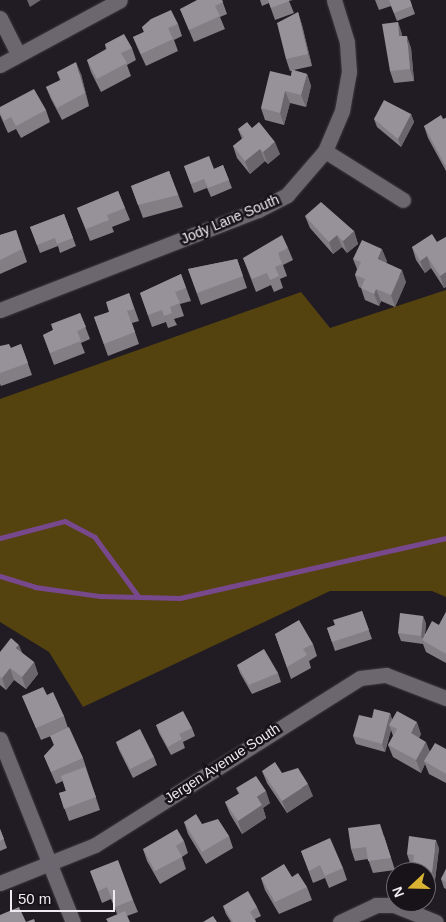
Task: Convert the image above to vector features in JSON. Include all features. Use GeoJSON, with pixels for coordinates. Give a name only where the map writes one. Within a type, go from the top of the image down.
{"type":"FeatureCollection","features":[{"type":"Feature","properties":{"kind":"street"},"geometry":{"type":"LineString","coordinates":[[0,66],[18,54],[120,0]]}},
{"type":"Feature","properties":{"kind":"street","name":"Jody Lane South"},"geometry":{"type":"LineString","coordinates":[[0,310],[258,210],[287,195],[325,151],[342,111],[349,72],[347,42],[334,0]]}},
{"type":"Feature","properties":{"kind":"street"},"geometry":{"type":"LineString","coordinates":[[0,18],[18,54]]}},
{"type":"Feature","properties":{"kind":"street"},"geometry":{"type":"LineString","coordinates":[[325,151],[403,200]]}},
{"type":"Feature","properties":{"kind":"street","name":"Jergen Avenue South"},"geometry":{"type":"LineString","coordinates":[[0,883],[95,845],[360,678],[386,675],[446,698]]}},
{"type":"Feature","properties":{"kind":"street"},"geometry":{"type":"LineString","coordinates":[[0,739],[72,922]]}},
{"type":"Feature","properties":{"kind":"street"},"geometry":{"type":"LineString","coordinates":[[340,922],[376,905],[394,905],[436,922]]}},
{"type":"Feature","properties":{"kind":"shaded area"},"geometry":{"type":"Polygon","coordinates":[[[446,290],[446,597],[432,591],[330,591],[83,707],[49,652],[0,622],[0,399],[301,292],[330,328],[446,290]]]}},
{"type":"Feature","properties":{"kind":"building"},"geometry":{"type":"Polygon","coordinates":[[[197,0],[222,0],[223,2],[215,6],[220,16],[189,30],[180,9],[197,0]]]}},
{"type":"Feature","properties":{"kind":"building"},"geometry":{"type":"Polygon","coordinates":[[[268,0],[289,0],[289,1],[271,8],[268,0]]]}},
{"type":"Feature","properties":{"kind":"building"},"geometry":{"type":"Polygon","coordinates":[[[389,0],[410,0],[412,6],[394,13],[389,0]]]}},
{"type":"Feature","properties":{"kind":"building"},"geometry":{"type":"Polygon","coordinates":[[[171,10],[178,24],[168,28],[173,39],[141,54],[133,37],[144,32],[142,27],[151,19],[171,10]]]}},
{"type":"Feature","properties":{"kind":"building"},"geometry":{"type":"Polygon","coordinates":[[[298,12],[308,54],[286,59],[277,23],[298,12]]]}},
{"type":"Feature","properties":{"kind":"building"},"geometry":{"type":"Polygon","coordinates":[[[398,22],[399,36],[407,36],[410,69],[390,71],[382,24],[398,22]]]}},
{"type":"Feature","properties":{"kind":"building"},"geometry":{"type":"Polygon","coordinates":[[[124,34],[132,48],[121,53],[127,63],[97,79],[87,60],[107,49],[105,44],[124,34]]]}},
{"type":"Feature","properties":{"kind":"building"},"geometry":{"type":"Polygon","coordinates":[[[76,62],[85,93],[57,108],[46,87],[61,80],[57,72],[76,62]]]}},
{"type":"Feature","properties":{"kind":"building"},"geometry":{"type":"Polygon","coordinates":[[[292,70],[307,74],[301,95],[285,91],[280,113],[261,108],[270,71],[291,76],[292,70]]]}},
{"type":"Feature","properties":{"kind":"building"},"geometry":{"type":"Polygon","coordinates":[[[34,89],[46,110],[16,126],[11,117],[4,121],[0,113],[0,107],[34,89]]]}},
{"type":"Feature","properties":{"kind":"building"},"geometry":{"type":"Polygon","coordinates":[[[384,100],[411,114],[398,139],[374,119],[384,100]]]}},
{"type":"Feature","properties":{"kind":"building"},"geometry":{"type":"Polygon","coordinates":[[[441,115],[443,119],[446,118],[445,165],[424,126],[441,115]]]}},
{"type":"Feature","properties":{"kind":"building"},"geometry":{"type":"Polygon","coordinates":[[[247,122],[252,128],[259,122],[275,142],[263,152],[260,149],[245,161],[233,146],[244,137],[238,129],[247,122]]]}},
{"type":"Feature","properties":{"kind":"building"},"geometry":{"type":"Polygon","coordinates":[[[209,156],[214,169],[223,165],[229,180],[208,188],[204,179],[191,184],[184,166],[209,156]]]}},
{"type":"Feature","properties":{"kind":"building"},"geometry":{"type":"Polygon","coordinates":[[[169,171],[178,195],[138,205],[131,186],[169,171]]]}},
{"type":"Feature","properties":{"kind":"building"},"geometry":{"type":"Polygon","coordinates":[[[118,191],[125,208],[107,215],[109,220],[86,229],[77,208],[118,191]]]}},
{"type":"Feature","properties":{"kind":"building"},"geometry":{"type":"Polygon","coordinates":[[[321,202],[354,231],[343,241],[337,235],[329,242],[305,216],[321,202]]]}},
{"type":"Feature","properties":{"kind":"building"},"geometry":{"type":"Polygon","coordinates":[[[64,214],[73,238],[57,244],[55,238],[37,245],[30,227],[64,214]]]}},
{"type":"Feature","properties":{"kind":"building"},"geometry":{"type":"Polygon","coordinates":[[[16,230],[22,249],[0,260],[0,235],[16,230]]]}},
{"type":"Feature","properties":{"kind":"building"},"geometry":{"type":"Polygon","coordinates":[[[432,234],[437,242],[446,237],[446,272],[440,276],[427,256],[420,261],[412,247],[432,234]]]}},
{"type":"Feature","properties":{"kind":"building"},"geometry":{"type":"Polygon","coordinates":[[[282,235],[288,248],[278,253],[282,264],[275,267],[279,276],[270,280],[267,273],[252,279],[243,258],[282,235]]]}},
{"type":"Feature","properties":{"kind":"building"},"geometry":{"type":"Polygon","coordinates":[[[362,240],[382,249],[378,259],[402,270],[391,295],[376,289],[374,294],[361,288],[365,279],[355,275],[361,262],[353,259],[362,240]]]}},
{"type":"Feature","properties":{"kind":"building"},"geometry":{"type":"Polygon","coordinates":[[[237,259],[243,276],[197,293],[188,269],[237,259]]]}},
{"type":"Feature","properties":{"kind":"building"},"geometry":{"type":"Polygon","coordinates":[[[181,274],[186,288],[175,292],[180,303],[170,307],[172,313],[164,316],[162,310],[148,315],[140,293],[181,274]]]}},
{"type":"Feature","properties":{"kind":"building"},"geometry":{"type":"Polygon","coordinates":[[[129,293],[134,309],[127,311],[135,332],[104,344],[94,317],[109,312],[106,302],[129,293]]]}},
{"type":"Feature","properties":{"kind":"building"},"geometry":{"type":"Polygon","coordinates":[[[80,313],[86,327],[77,331],[81,341],[50,353],[43,335],[53,330],[51,324],[80,313]]]}},
{"type":"Feature","properties":{"kind":"building"},"geometry":{"type":"Polygon","coordinates":[[[9,344],[11,348],[21,344],[28,363],[0,373],[0,346],[9,344]]]}},
{"type":"Feature","properties":{"kind":"building"},"geometry":{"type":"Polygon","coordinates":[[[362,611],[369,630],[332,642],[327,628],[335,625],[333,620],[362,611]]]}},
{"type":"Feature","properties":{"kind":"building"},"geometry":{"type":"Polygon","coordinates":[[[446,612],[446,654],[422,640],[432,621],[439,625],[446,612]]]}},
{"type":"Feature","properties":{"kind":"building"},"geometry":{"type":"Polygon","coordinates":[[[400,613],[423,616],[421,636],[398,633],[400,613]]]}},
{"type":"Feature","properties":{"kind":"building"},"geometry":{"type":"Polygon","coordinates":[[[299,620],[313,644],[303,649],[307,655],[287,667],[275,634],[299,620]]]}},
{"type":"Feature","properties":{"kind":"building"},"geometry":{"type":"Polygon","coordinates":[[[11,638],[19,645],[16,648],[34,662],[22,677],[10,668],[2,678],[0,677],[0,652],[11,638]]]}},
{"type":"Feature","properties":{"kind":"building"},"geometry":{"type":"Polygon","coordinates":[[[264,649],[278,673],[249,685],[237,665],[264,649]]]}},
{"type":"Feature","properties":{"kind":"building"},"geometry":{"type":"Polygon","coordinates":[[[43,687],[47,695],[53,692],[64,716],[36,728],[22,696],[43,687]]]}},
{"type":"Feature","properties":{"kind":"building"},"geometry":{"type":"Polygon","coordinates":[[[374,709],[390,713],[382,744],[353,736],[359,715],[372,718],[374,709]]]}},
{"type":"Feature","properties":{"kind":"building"},"geometry":{"type":"Polygon","coordinates":[[[183,711],[192,728],[179,734],[182,739],[168,747],[156,725],[183,711]]]}},
{"type":"Feature","properties":{"kind":"building"},"geometry":{"type":"Polygon","coordinates":[[[397,711],[417,722],[411,733],[426,742],[416,760],[388,745],[397,729],[389,725],[397,711]]]}},
{"type":"Feature","properties":{"kind":"building"},"geometry":{"type":"Polygon","coordinates":[[[69,727],[83,758],[51,772],[44,756],[54,745],[50,736],[69,727]]]}},
{"type":"Feature","properties":{"kind":"building"},"geometry":{"type":"Polygon","coordinates":[[[140,729],[154,757],[130,769],[116,742],[140,729]]]}},
{"type":"Feature","properties":{"kind":"building"},"geometry":{"type":"Polygon","coordinates":[[[435,743],[446,749],[446,774],[424,761],[435,743]]]}},
{"type":"Feature","properties":{"kind":"building"},"geometry":{"type":"Polygon","coordinates":[[[275,762],[282,773],[298,768],[308,784],[282,801],[262,771],[275,762]]]}},
{"type":"Feature","properties":{"kind":"building"},"geometry":{"type":"Polygon","coordinates":[[[85,767],[96,797],[64,809],[59,793],[66,791],[61,776],[85,767]]]}},
{"type":"Feature","properties":{"kind":"building"},"geometry":{"type":"Polygon","coordinates":[[[256,776],[266,791],[257,797],[262,805],[238,821],[225,802],[240,793],[236,788],[256,776]]]}},
{"type":"Feature","properties":{"kind":"building"},"geometry":{"type":"Polygon","coordinates":[[[196,814],[202,824],[218,819],[229,836],[202,852],[184,822],[196,814]]]}},
{"type":"Feature","properties":{"kind":"building"},"geometry":{"type":"Polygon","coordinates":[[[380,824],[391,858],[368,861],[366,847],[351,849],[348,828],[380,824]]]}},
{"type":"Feature","properties":{"kind":"building"},"geometry":{"type":"Polygon","coordinates":[[[0,829],[4,839],[0,841],[0,829]]]}},
{"type":"Feature","properties":{"kind":"building"},"geometry":{"type":"Polygon","coordinates":[[[177,829],[184,841],[176,846],[182,857],[155,871],[143,849],[177,829]]]}},
{"type":"Feature","properties":{"kind":"building"},"geometry":{"type":"Polygon","coordinates":[[[409,836],[436,840],[433,862],[413,862],[414,855],[407,854],[409,836]]]}},
{"type":"Feature","properties":{"kind":"building"},"geometry":{"type":"Polygon","coordinates":[[[330,838],[343,868],[325,876],[320,865],[309,871],[301,851],[330,838]]]}},
{"type":"Feature","properties":{"kind":"building"},"geometry":{"type":"Polygon","coordinates":[[[118,860],[133,900],[115,907],[107,887],[98,891],[90,871],[118,860]]]}},
{"type":"Feature","properties":{"kind":"building"},"geometry":{"type":"Polygon","coordinates":[[[284,864],[292,877],[298,873],[307,887],[275,902],[261,878],[284,864]]]}},
{"type":"Feature","properties":{"kind":"building"},"geometry":{"type":"Polygon","coordinates":[[[446,869],[446,882],[441,879],[446,869]]]}},
{"type":"Feature","properties":{"kind":"building"},"geometry":{"type":"Polygon","coordinates":[[[248,891],[257,907],[250,912],[256,922],[233,922],[223,906],[248,891]]]}},
{"type":"Feature","properties":{"kind":"building"},"geometry":{"type":"Polygon","coordinates":[[[19,907],[26,922],[0,922],[0,915],[19,907]]]}},
{"type":"Feature","properties":{"kind":"building"},"geometry":{"type":"Polygon","coordinates":[[[125,911],[130,922],[108,922],[106,919],[125,911]]]}},
{"type":"Feature","properties":{"kind":"building"},"geometry":{"type":"Polygon","coordinates":[[[213,916],[217,922],[203,922],[213,916]]]}},
{"type":"Feature","properties":{"kind":"waterway"},"geometry":{"type":"LineString","coordinates":[[0,538],[65,521],[95,537],[139,597]]}},
{"type":"Feature","properties":{"kind":"waterway"},"geometry":{"type":"LineString","coordinates":[[0,576],[35,587],[100,596],[180,598],[446,538]]}}]}
